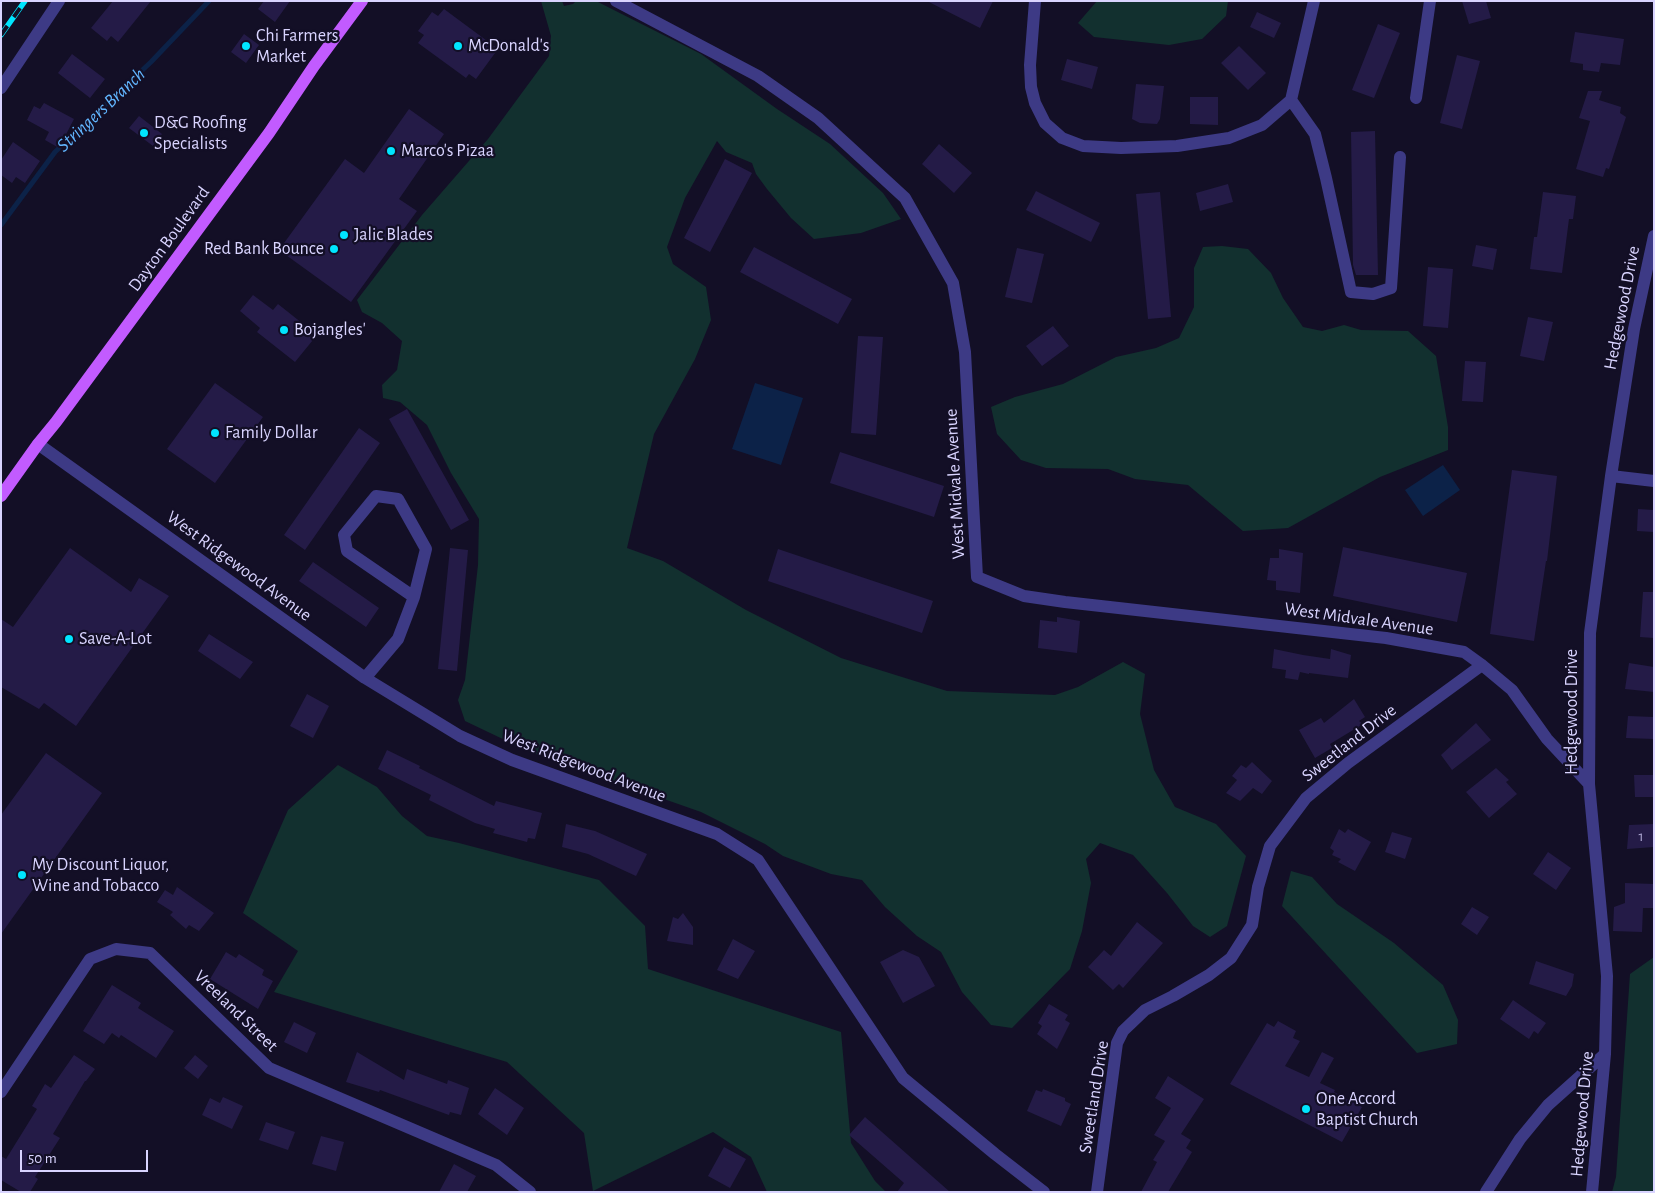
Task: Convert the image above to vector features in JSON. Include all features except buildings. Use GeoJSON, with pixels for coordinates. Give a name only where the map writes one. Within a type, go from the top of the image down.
{"type":"FeatureCollection","features":[{"type":"Feature","properties":{"kind":"main road","name":"Dayton Boulevard"},"geometry":{"type":"LineString","coordinates":[[1,496],[269,133],[314,66],[362,1]]}},
{"type":"Feature","properties":{"kind":"street"},"geometry":{"type":"LineString","coordinates":[[1,88],[59,1]]}},
{"type":"Feature","properties":{"kind":"street","name":"West Midvale Avenue"},"geometry":{"type":"LineString","coordinates":[[616,1],[766,82],[818,118],[906,198],[953,283],[965,352],[977,576],[1024,596],[1386,638],[1464,652],[1512,690],[1547,739],[1589,784]]}},
{"type":"Feature","properties":{"kind":"street"},"geometry":{"type":"LineString","coordinates":[[1035,1],[1030,65],[1031,87],[1035,103],[1045,123],[1062,138],[1083,146],[1121,148],[1178,146],[1229,138],[1262,125],[1291,100],[1314,1]]}},
{"type":"Feature","properties":{"kind":"street"},"geometry":{"type":"LineString","coordinates":[[1416,98],[1430,1]]}},
{"type":"Feature","properties":{"kind":"street"},"geometry":{"type":"LineString","coordinates":[[1291,100],[1314,134],[1326,178],[1351,292],[1373,294],[1391,288],[1400,158]]}},
{"type":"Feature","properties":{"kind":"street","name":"Hedgewood Drive"},"geometry":{"type":"LineString","coordinates":[[1592,1192],[1605,1054],[1607,976],[1589,784],[1590,633],[1611,476],[1634,329],[1654,236]]}},
{"type":"Feature","properties":{"kind":"street","name":"West Ridgewood Avenue"},"geometry":{"type":"LineString","coordinates":[[38,444],[365,678],[460,736],[503,756],[717,834],[758,860],[903,1078],[994,1154],[1044,1192]]}},
{"type":"Feature","properties":{"kind":"street"},"geometry":{"type":"LineString","coordinates":[[1611,476],[1654,481]]}},
{"type":"Feature","properties":{"kind":"street"},"geometry":{"type":"LineString","coordinates":[[365,678],[398,639],[414,597],[426,549],[398,499],[376,496],[344,535],[347,551],[414,597]]}},
{"type":"Feature","properties":{"kind":"street","name":"Sweetland Drive"},"geometry":{"type":"LineString","coordinates":[[1097,1192],[1118,1043],[1123,1031],[1145,1010],[1188,988],[1231,958],[1252,925],[1258,887],[1270,846],[1306,798],[1348,763],[1448,692],[1482,665]]}},
{"type":"Feature","properties":{"kind":"street","name":"Vreeland Street"},"geometry":{"type":"LineString","coordinates":[[1,1092],[90,959],[116,949],[150,953],[269,1068],[496,1164],[530,1192]]}},
{"type":"Feature","properties":{"kind":"street"},"geometry":{"type":"LineString","coordinates":[[1486,1192],[1520,1139],[1548,1105],[1605,1054]]}},
{"type":"Feature","properties":{"kind":"green space"},"geometry":{"type":"Polygon","coordinates":[[[541,1],[562,1],[564,6],[573,4],[576,1],[596,1],[701,54],[777,109],[830,144],[883,193],[901,219],[861,233],[814,239],[791,218],[767,189],[756,174],[752,163],[726,152],[717,141],[685,198],[667,247],[673,264],[706,287],[711,320],[695,359],[654,434],[627,548],[663,561],[746,610],[841,658],[947,691],[1055,695],[1078,687],[1123,662],[1145,674],[1140,714],[1154,770],[1175,807],[1216,824],[1246,856],[1227,926],[1210,937],[1193,926],[1133,855],[1100,843],[1086,859],[1091,883],[1082,931],[1070,969],[1012,1028],[991,1025],[962,992],[941,952],[917,936],[885,907],[862,880],[831,874],[783,856],[765,844],[701,812],[530,752],[465,721],[458,700],[465,680],[478,565],[479,519],[451,473],[427,425],[400,402],[383,398],[382,385],[397,370],[402,341],[382,323],[362,312],[357,300],[422,215],[488,139],[549,56],[551,36],[541,1]]]}},
{"type":"Feature","properties":{"kind":"green space"},"geometry":{"type":"Polygon","coordinates":[[[1097,1],[1228,1],[1226,16],[1202,39],[1169,45],[1094,37],[1078,23],[1097,1]]]}},
{"type":"Feature","properties":{"kind":"green space"},"geometry":{"type":"Polygon","coordinates":[[[1222,246],[1248,249],[1271,273],[1283,298],[1303,327],[1322,331],[1344,325],[1361,330],[1408,331],[1436,356],[1448,427],[1448,450],[1380,477],[1288,528],[1243,531],[1188,485],[1135,479],[1108,469],[1046,468],[1021,460],[997,434],[991,407],[1015,397],[1063,384],[1116,357],[1156,348],[1179,338],[1194,307],[1194,268],[1203,247],[1222,246]]]}},
{"type":"Feature","properties":{"kind":"green space"},"geometry":{"type":"Polygon","coordinates":[[[338,765],[377,787],[402,816],[427,836],[599,880],[645,926],[648,969],[841,1032],[851,1143],[875,1181],[886,1192],[767,1192],[751,1157],[713,1132],[593,1191],[584,1133],[507,1062],[274,992],[298,951],[243,913],[288,810],[338,765]]]}},
{"type":"Feature","properties":{"kind":"green space"},"geometry":{"type":"Polygon","coordinates":[[[1291,871],[1312,877],[1337,904],[1394,943],[1443,985],[1458,1020],[1457,1044],[1417,1053],[1282,906],[1291,871]]]}},
{"type":"Feature","properties":{"kind":"green space"},"geometry":{"type":"Polygon","coordinates":[[[1654,957],[1654,1192],[1612,1192],[1616,1177],[1630,974],[1654,957]]]}},
{"type":"Feature","properties":{"kind":"water"},"geometry":{"type":"Polygon","coordinates":[[[755,383],[803,398],[781,465],[732,449],[755,383]]]}},
{"type":"Feature","properties":{"kind":"water"},"geometry":{"type":"Polygon","coordinates":[[[1443,465],[1460,490],[1423,516],[1405,490],[1443,465]]]}},
{"type":"Feature","properties":{"kind":"waterway","name":"Stringers Branch"},"geometry":{"type":"LineString","coordinates":[[1,225],[55,152],[151,62],[209,1]]}},
{"type":"Feature","properties":{"kind":"railway"},"geometry":{"type":"LineString","coordinates":[[1,35],[25,1]]}},
{"type":"Feature","properties":{"kind":"place","name":"Chi Farmers Market"},"geometry":{"type":"Point","coordinates":[246,46]}},
{"type":"Feature","properties":{"kind":"place","name":"McDonald's"},"geometry":{"type":"Point","coordinates":[458,46]}},
{"type":"Feature","properties":{"kind":"place","name":"D&G Roofing Specialists"},"geometry":{"type":"Point","coordinates":[144,133]}},
{"type":"Feature","properties":{"kind":"place","name":"Marco's Pizaa"},"geometry":{"type":"Point","coordinates":[391,151]}},
{"type":"Feature","properties":{"kind":"place","name":"Jalic Blades"},"geometry":{"type":"Point","coordinates":[344,235]}},
{"type":"Feature","properties":{"kind":"place","name":"Red Bank Bounce"},"geometry":{"type":"Point","coordinates":[334,249]}},
{"type":"Feature","properties":{"kind":"place","name":"Bojangles'"},"geometry":{"type":"Point","coordinates":[284,330]}},
{"type":"Feature","properties":{"kind":"place","name":"Family Dollar"},"geometry":{"type":"Point","coordinates":[215,433]}},
{"type":"Feature","properties":{"kind":"place","name":"Save-A-Lot"},"geometry":{"type":"Point","coordinates":[69,639]}},
{"type":"Feature","properties":{"kind":"place","name":"My Discount Liquor, Wine and Tobacco"},"geometry":{"type":"Point","coordinates":[22,875]}},
{"type":"Feature","properties":{"kind":"place","name":"One Accord Baptist Church"},"geometry":{"type":"Point","coordinates":[1306,1109]}}]}
